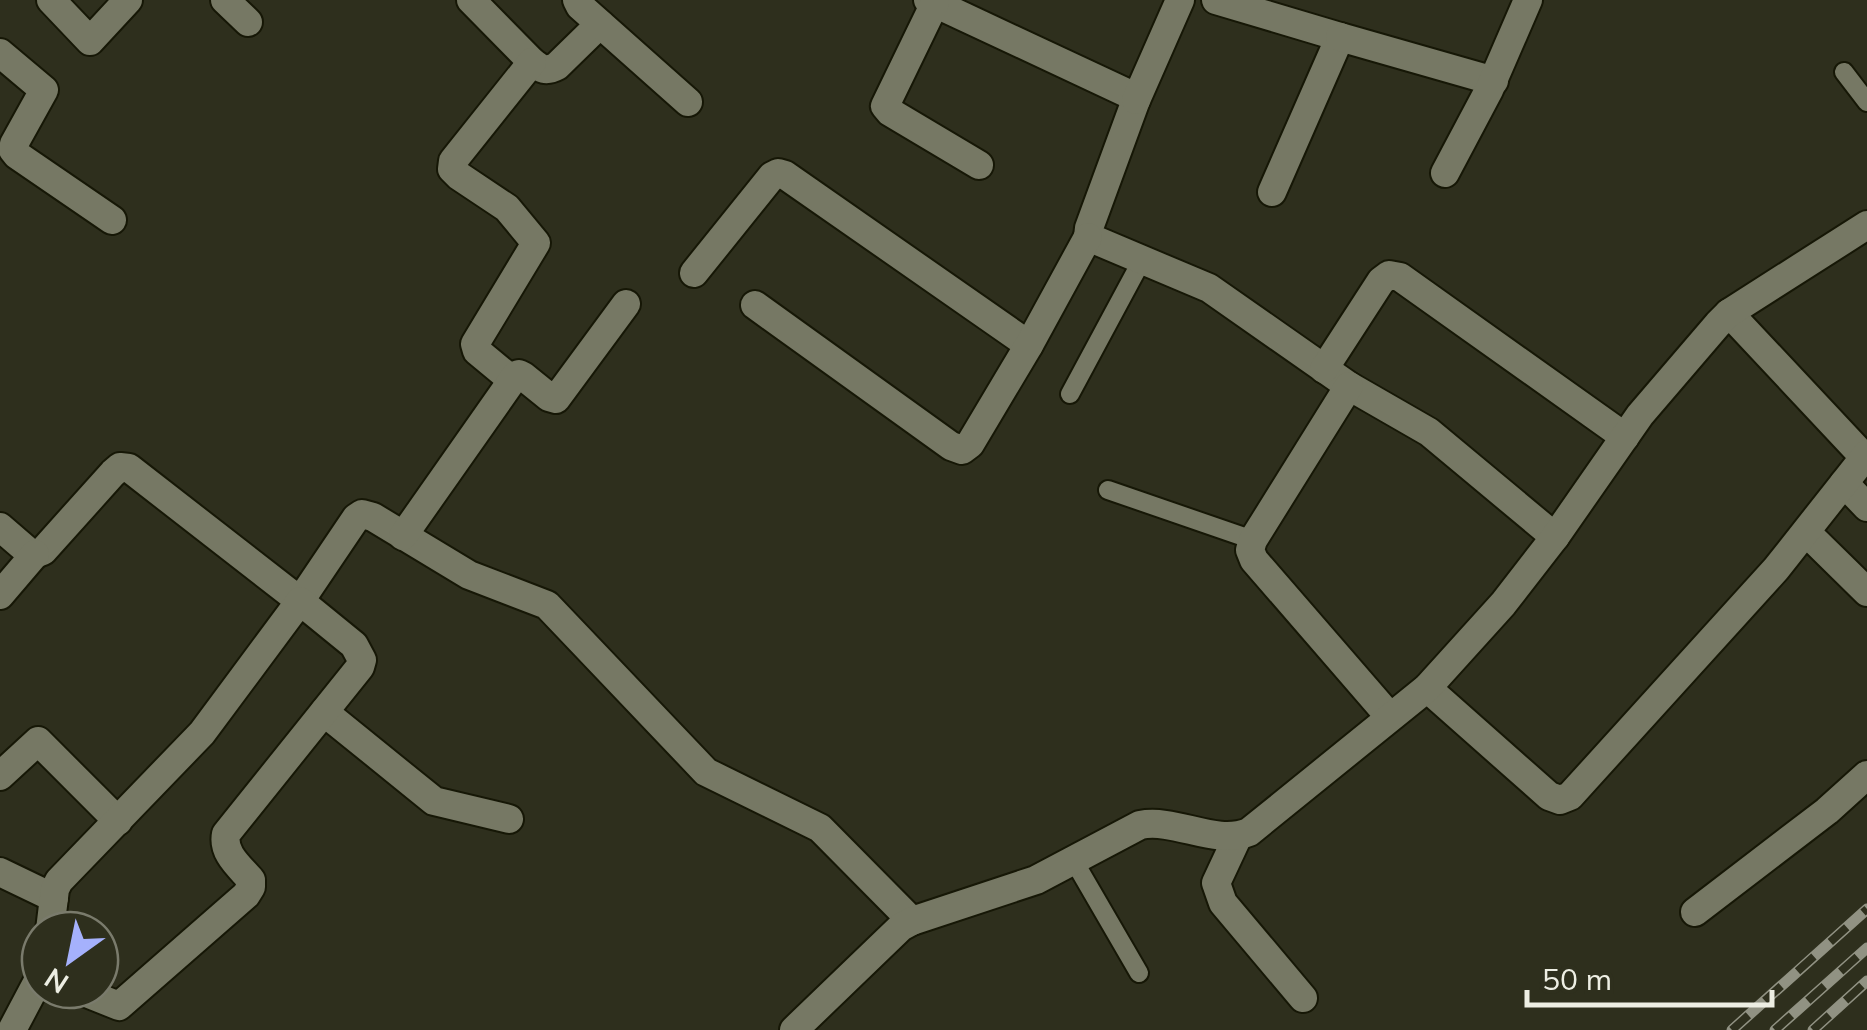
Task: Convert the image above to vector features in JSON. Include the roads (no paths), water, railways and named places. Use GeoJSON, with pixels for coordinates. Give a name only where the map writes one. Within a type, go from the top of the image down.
{"type":"FeatureCollection","features":[{"type":"Feature","properties":{"kind":"street"},"geometry":{"type":"LineString","coordinates":[[51,0],[90,41],[128,0]]}},
{"type":"Feature","properties":{"kind":"street"},"geometry":{"type":"LineString","coordinates":[[225,0],[248,22]]}},
{"type":"Feature","properties":{"kind":"street"},"geometry":{"type":"LineString","coordinates":[[471,0],[542,69],[557,66],[600,24]]}},
{"type":"Feature","properties":{"kind":"street"},"geometry":{"type":"LineString","coordinates":[[577,0],[688,102]]}},
{"type":"Feature","properties":{"kind":"street"},"geometry":{"type":"LineString","coordinates":[[755,306],[962,450],[970,444],[1088,236],[1136,100],[1180,0]]}},
{"type":"Feature","properties":{"kind":"street"},"geometry":{"type":"LineString","coordinates":[[1216,0],[1494,81]]}},
{"type":"Feature","properties":{"kind":"street"},"geometry":{"type":"LineString","coordinates":[[1445,172],[1494,81],[1528,0]]}},
{"type":"Feature","properties":{"kind":"street"},"geometry":{"type":"LineString","coordinates":[[979,165],[886,106],[932,2],[1136,100]]}},
{"type":"Feature","properties":{"kind":"street"},"geometry":{"type":"LineString","coordinates":[[1272,192],[1340,37]]}},
{"type":"Feature","properties":{"kind":"street"},"geometry":{"type":"LineString","coordinates":[[0,53],[44,90],[14,150],[112,220]]}},
{"type":"Feature","properties":{"kind":"street"},"geometry":{"type":"LineString","coordinates":[[512,380],[477,351],[475,344],[536,243],[507,208],[452,169],[454,160],[532,62]]}},
{"type":"Feature","properties":{"kind":"street"},"geometry":{"type":"LineString","coordinates":[[694,273],[778,173],[1028,345]]}},
{"type":"Feature","properties":{"kind":"street"},"geometry":{"type":"LineString","coordinates":[[803,1027],[900,927],[912,921],[1036,880],[1140,825],[1156,822],[1238,836],[1249,832],[1427,688],[1503,604],[1640,415],[1729,313],[1867,226]]}},
{"type":"Feature","properties":{"kind":"street"},"geometry":{"type":"LineString","coordinates":[[1088,236],[1209,288],[1348,386],[1429,432],[1555,536]]}},
{"type":"Feature","properties":{"kind":"street"},"geometry":{"type":"LineString","coordinates":[[1324,369],[1382,281],[1389,275],[1400,277],[1625,437]]}},
{"type":"Feature","properties":{"kind":"street"},"geometry":{"type":"LineString","coordinates":[[403,536],[512,380],[519,374],[552,400],[556,399],[626,304]]}},
{"type":"Feature","properties":{"kind":"street"},"geometry":{"type":"LineString","coordinates":[[1427,688],[1549,796],[1560,800],[1570,796],[1806,532],[1866,455],[1729,313]]}},
{"type":"Feature","properties":{"kind":"street"},"geometry":{"type":"LineString","coordinates":[[1348,386],[1250,550],[1254,560],[1390,718]]}},
{"type":"Feature","properties":{"kind":"street"},"geometry":{"type":"LineString","coordinates":[[0,595],[120,467],[129,468],[354,645],[362,660],[226,834],[227,850],[251,880],[251,888],[120,1005]]}},
{"type":"Feature","properties":{"kind":"street"},"geometry":{"type":"LineString","coordinates":[[1844,482],[1867,507]]}},
{"type":"Feature","properties":{"kind":"street"},"geometry":{"type":"LineString","coordinates":[[52,910],[59,881],[202,733],[362,514],[469,574],[547,605],[694,762],[706,772],[820,828],[912,921]]}},
{"type":"Feature","properties":{"kind":"street"},"geometry":{"type":"LineString","coordinates":[[0,527],[36,554]]}},
{"type":"Feature","properties":{"kind":"street"},"geometry":{"type":"LineString","coordinates":[[1806,532],[1867,592]]}},
{"type":"Feature","properties":{"kind":"street"},"geometry":{"type":"LineString","coordinates":[[324,712],[434,801],[509,819]]}},
{"type":"Feature","properties":{"kind":"street"},"geometry":{"type":"LineString","coordinates":[[0,776],[38,741],[118,821]]}},
{"type":"Feature","properties":{"kind":"street"},"geometry":{"type":"LineString","coordinates":[[1694,912],[1827,811],[1867,775]]}},
{"type":"Feature","properties":{"kind":"street"},"geometry":{"type":"LineString","coordinates":[[1238,836],[1216,882],[1221,899],[1302,998]]}},
{"type":"Feature","properties":{"kind":"street"},"geometry":{"type":"LineString","coordinates":[[0,872],[54,898]]}},
{"type":"Feature","properties":{"kind":"lane"},"geometry":{"type":"LineString","coordinates":[[1844,72],[1867,102]]}},
{"type":"Feature","properties":{"kind":"lane"},"geometry":{"type":"LineString","coordinates":[[1070,394],[1142,260]]}},
{"type":"Feature","properties":{"kind":"lane"},"geometry":{"type":"LineString","coordinates":[[1108,490],[1254,540]]}},
{"type":"Feature","properties":{"kind":"lane"},"geometry":{"type":"LineString","coordinates":[[1074,861],[1139,973]]}},
{"type":"Feature","properties":{"kind":"lane"},"geometry":{"type":"LineString","coordinates":[[0,1020],[11,1030]]}},
{"type":"Feature","properties":{"kind":"railway"},"geometry":{"type":"LineString","coordinates":[[1732,1030],[1867,909]]}},
{"type":"Feature","properties":{"kind":"railway"},"geometry":{"type":"LineString","coordinates":[[1775,1030],[1867,948]]}},
{"type":"Feature","properties":{"kind":"railway"},"geometry":{"type":"LineString","coordinates":[[1813,1030],[1867,981]]}}]}
